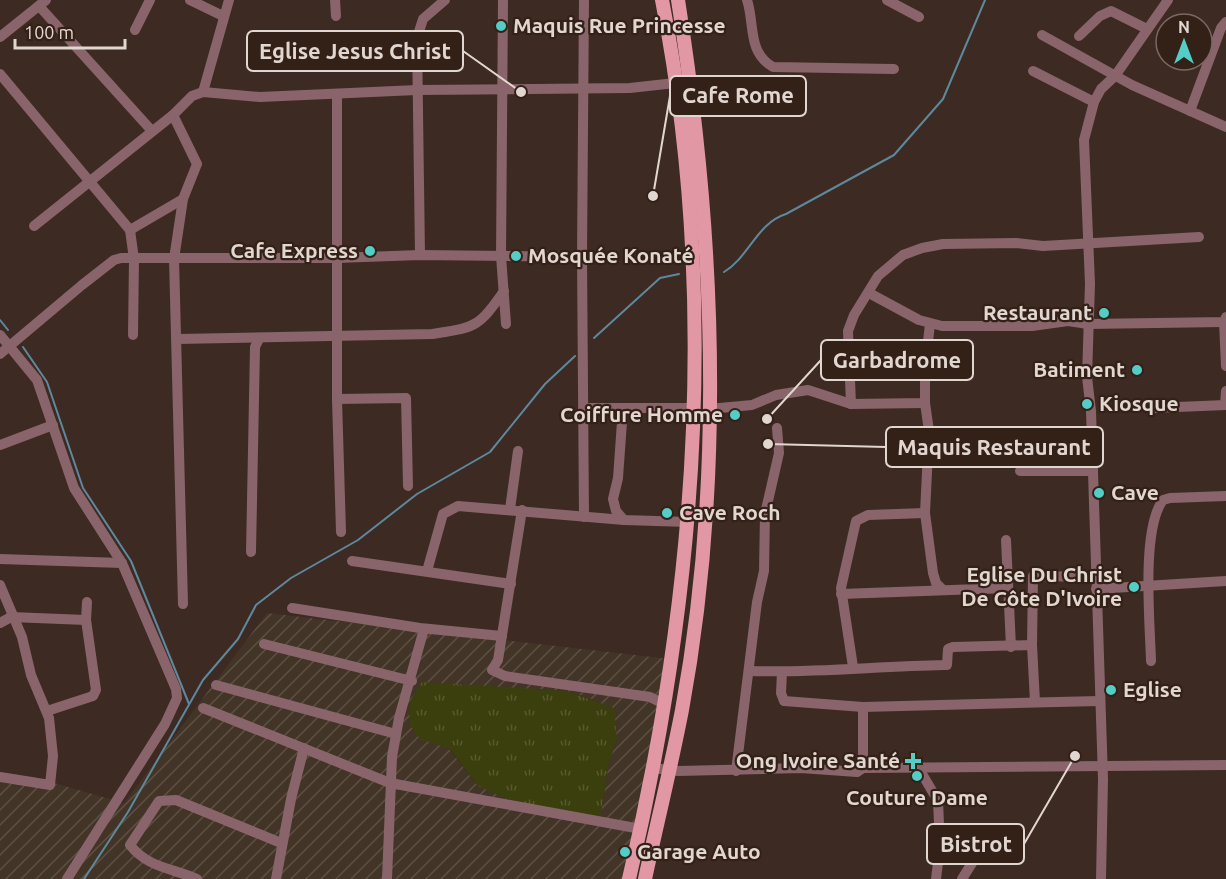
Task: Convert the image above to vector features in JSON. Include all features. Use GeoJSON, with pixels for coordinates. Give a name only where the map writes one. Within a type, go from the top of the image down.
{"type":"FeatureCollection","features":[{"type":"Feature","properties":{"kind":"main road"},"geometry":{"type":"LineString","coordinates":[[629,879],[653,768],[680,606],[688,522],[694,408],[693,266],[675,83],[662,0]]}},
{"type":"Feature","properties":{"kind":"main road"},"geometry":{"type":"LineString","coordinates":[[645,879],[682,710],[705,518],[710,322],[702,180],[691,82],[678,0]]}},
{"type":"Feature","properties":{"kind":"street"},"geometry":{"type":"LineString","coordinates":[[135,30],[150,0]]}},
{"type":"Feature","properties":{"kind":"street"},"geometry":{"type":"LineString","coordinates":[[190,0],[223,16]]}},
{"type":"Feature","properties":{"kind":"street"},"geometry":{"type":"LineString","coordinates":[[203,92],[229,0]]}},
{"type":"Feature","properties":{"kind":"street"},"geometry":{"type":"LineString","coordinates":[[335,0],[336,16]]}},
{"type":"Feature","properties":{"kind":"street"},"geometry":{"type":"LineString","coordinates":[[420,255],[417,38],[423,19],[445,0]]}},
{"type":"Feature","properties":{"kind":"street"},"geometry":{"type":"LineString","coordinates":[[503,0],[501,256],[506,324]]}},
{"type":"Feature","properties":{"kind":"street"},"geometry":{"type":"LineString","coordinates":[[584,0],[582,88],[584,518]]}},
{"type":"Feature","properties":{"kind":"street"},"geometry":{"type":"LineString","coordinates":[[747,0],[756,51],[764,62],[773,67],[894,69]]}},
{"type":"Feature","properties":{"kind":"street"},"geometry":{"type":"LineString","coordinates":[[887,0],[919,16]]}},
{"type":"Feature","properties":{"kind":"street"},"geometry":{"type":"LineString","coordinates":[[1101,879],[1102,766],[1093,471],[1087,377],[1089,244],[1084,140],[1094,102],[1104,85],[1115,76],[1168,0]]}},
{"type":"Feature","properties":{"kind":"street"},"geometry":{"type":"LineString","coordinates":[[0,37],[43,3],[152,131]]}},
{"type":"Feature","properties":{"kind":"street"},"geometry":{"type":"LineString","coordinates":[[1079,36],[1100,16],[1111,11],[1147,29]]}},
{"type":"Feature","properties":{"kind":"street"},"geometry":{"type":"LineString","coordinates":[[1190,111],[1225,21]]}},
{"type":"Feature","properties":{"kind":"street"},"geometry":{"type":"LineString","coordinates":[[1042,35],[1115,76],[1226,127]]}},
{"type":"Feature","properties":{"kind":"street"},"geometry":{"type":"LineString","coordinates":[[1033,71],[1094,102]]}},
{"type":"Feature","properties":{"kind":"street"},"geometry":{"type":"LineString","coordinates":[[0,74],[130,230],[134,259],[133,335]]}},
{"type":"Feature","properties":{"kind":"street"},"geometry":{"type":"LineString","coordinates":[[34,226],[173,115],[192,96],[203,92],[260,97],[417,90],[582,88],[675,83]]}},
{"type":"Feature","properties":{"kind":"street"},"geometry":{"type":"LineString","coordinates":[[338,94],[336,258],[341,532]]}},
{"type":"Feature","properties":{"kind":"street"},"geometry":{"type":"LineString","coordinates":[[173,115],[198,164],[183,199],[174,259],[178,339],[183,604]]}},
{"type":"Feature","properties":{"kind":"street"},"geometry":{"type":"LineString","coordinates":[[130,230],[183,199]]}},
{"type":"Feature","properties":{"kind":"street"},"geometry":{"type":"LineString","coordinates":[[851,404],[848,331],[854,315],[879,276],[903,255],[943,244],[1016,243],[1043,246],[1199,237]]}},
{"type":"Feature","properties":{"kind":"street"},"geometry":{"type":"LineString","coordinates":[[4,350],[114,260],[420,255],[582,257]]}},
{"type":"Feature","properties":{"kind":"street"},"geometry":{"type":"LineString","coordinates":[[178,339],[432,334],[472,327],[488,313],[504,291]]}},
{"type":"Feature","properties":{"kind":"street"},"geometry":{"type":"LineString","coordinates":[[869,292],[930,324],[959,328],[1032,326],[1068,321],[1088,324],[1225,320],[1226,366]]}},
{"type":"Feature","properties":{"kind":"street"},"geometry":{"type":"LineString","coordinates":[[930,324],[925,368],[925,403],[929,430],[925,513],[934,579],[943,590]]}},
{"type":"Feature","properties":{"kind":"street"},"geometry":{"type":"LineString","coordinates":[[0,335],[4,350],[37,380],[74,488],[122,562],[176,689],[177,698],[165,724],[67,879]]}},
{"type":"Feature","properties":{"kind":"street"},"geometry":{"type":"LineString","coordinates":[[251,552],[255,347],[259,339]]}},
{"type":"Feature","properties":{"kind":"street"},"geometry":{"type":"LineString","coordinates":[[709,409],[752,405],[776,395],[808,390],[851,404],[925,403]]}},
{"type":"Feature","properties":{"kind":"street"},"geometry":{"type":"LineString","coordinates":[[1153,408],[1226,405],[1226,391]]}},
{"type":"Feature","properties":{"kind":"street"},"geometry":{"type":"LineString","coordinates":[[337,399],[406,398],[408,486]]}},
{"type":"Feature","properties":{"kind":"street"},"geometry":{"type":"LineString","coordinates":[[583,408],[694,408]]}},
{"type":"Feature","properties":{"kind":"street"},"geometry":{"type":"LineString","coordinates":[[623,408],[618,478],[613,499],[616,511],[624,520]]}},
{"type":"Feature","properties":{"kind":"street"},"geometry":{"type":"LineString","coordinates":[[0,445],[53,425]]}},
{"type":"Feature","properties":{"kind":"street"},"geometry":{"type":"LineString","coordinates":[[736,771],[751,671],[757,603],[764,571],[765,514],[779,453],[777,428]]}},
{"type":"Feature","properties":{"kind":"street"},"geometry":{"type":"LineString","coordinates":[[510,509],[518,451]]}},
{"type":"Feature","properties":{"kind":"street"},"geometry":{"type":"LineString","coordinates":[[1020,471],[1093,471]]}},
{"type":"Feature","properties":{"kind":"street"},"geometry":{"type":"LineString","coordinates":[[1151,662],[1149,586],[1152,527],[1163,500],[1226,496]]}},
{"type":"Feature","properties":{"kind":"street"},"geometry":{"type":"LineString","coordinates":[[427,571],[440,523],[449,509],[468,505],[584,518],[688,522]]}},
{"type":"Feature","properties":{"kind":"street"},"geometry":{"type":"LineString","coordinates":[[522,510],[498,660],[492,670],[505,676],[650,697],[664,704]]}},
{"type":"Feature","properties":{"kind":"street"},"geometry":{"type":"LineString","coordinates":[[853,667],[841,594],[856,521],[868,515],[925,513]]}},
{"type":"Feature","properties":{"kind":"street"},"geometry":{"type":"LineString","coordinates":[[1006,540],[1011,647]]}},
{"type":"Feature","properties":{"kind":"street"},"geometry":{"type":"LineString","coordinates":[[0,559],[122,562]]}},
{"type":"Feature","properties":{"kind":"street"},"geometry":{"type":"LineString","coordinates":[[352,561],[511,584]]}},
{"type":"Feature","properties":{"kind":"street"},"geometry":{"type":"LineString","coordinates":[[1035,702],[1032,645],[1033,576],[1095,577]]}},
{"type":"Feature","properties":{"kind":"street"},"geometry":{"type":"LineString","coordinates":[[1096,589],[1226,581]]}},
{"type":"Feature","properties":{"kind":"street"},"geometry":{"type":"LineString","coordinates":[[0,585],[11,617],[22,637],[32,675],[47,711],[53,756],[51,783],[44,785],[1,774]]}},
{"type":"Feature","properties":{"kind":"street"},"geometry":{"type":"LineString","coordinates":[[841,594],[1007,588]]}},
{"type":"Feature","properties":{"kind":"street"},"geometry":{"type":"LineString","coordinates":[[47,711],[93,696],[96,690],[86,620],[87,602]]}},
{"type":"Feature","properties":{"kind":"street"},"geometry":{"type":"LineString","coordinates":[[292,608],[424,629],[502,636]]}},
{"type":"Feature","properties":{"kind":"street"},"geometry":{"type":"LineString","coordinates":[[0,623],[11,617],[86,620]]}},
{"type":"Feature","properties":{"kind":"street"},"geometry":{"type":"LineString","coordinates":[[387,879],[390,783],[396,734],[424,629]]}},
{"type":"Feature","properties":{"kind":"street"},"geometry":{"type":"LineString","coordinates":[[264,644],[411,681]]}},
{"type":"Feature","properties":{"kind":"street"},"geometry":{"type":"LineString","coordinates":[[751,671],[821,672],[853,667],[947,665],[948,649],[952,647],[1032,645]]}},
{"type":"Feature","properties":{"kind":"street"},"geometry":{"type":"LineString","coordinates":[[782,672],[781,693],[784,701],[863,706],[1099,701]]}},
{"type":"Feature","properties":{"kind":"street"},"geometry":{"type":"LineString","coordinates":[[216,685],[396,734]]}},
{"type":"Feature","properties":{"kind":"street"},"geometry":{"type":"LineString","coordinates":[[863,706],[863,768]]}},
{"type":"Feature","properties":{"kind":"street"},"geometry":{"type":"LineString","coordinates":[[203,708],[390,783],[641,829]]}},
{"type":"Feature","properties":{"kind":"street"},"geometry":{"type":"LineString","coordinates":[[276,879],[281,843],[304,748]]}},
{"type":"Feature","properties":{"kind":"street"},"geometry":{"type":"LineString","coordinates":[[653,768],[669,771],[801,768],[857,772],[863,768],[1226,765]]}},
{"type":"Feature","properties":{"kind":"street"},"geometry":{"type":"LineString","coordinates":[[918,767],[935,795],[939,811],[940,846],[936,879]]}},
{"type":"Feature","properties":{"kind":"street"},"geometry":{"type":"LineString","coordinates":[[197,879],[161,869],[138,856],[130,845],[159,801],[176,800],[281,843]]}},
{"type":"Feature","properties":{"kind":"street"},"geometry":{"type":"LineString","coordinates":[[962,879],[979,852]]}},
{"type":"Feature","properties":{"kind":"shaded area"},"geometry":{"type":"Polygon","coordinates":[[[267,613],[670,659],[627,879],[0,879],[0,772],[33,777],[124,803],[267,613]],[[537,689],[449,749],[478,786],[601,813],[609,761],[617,740],[594,700],[567,691],[537,689]]]}},
{"type":"Feature","properties":{"kind":"green space"},"geometry":{"type":"Polygon","coordinates":[[[422,682],[567,691],[614,708],[617,740],[609,761],[601,813],[588,820],[516,803],[478,786],[450,749],[420,739],[409,724],[410,701],[422,682]]]}},
{"type":"Feature","properties":{"kind":"waterway"},"geometry":{"type":"LineString","coordinates":[[724,272],[733,266],[760,232],[776,218],[894,155],[943,99],[985,0]]}},
{"type":"Feature","properties":{"kind":"waterway"},"geometry":{"type":"LineString","coordinates":[[594,338],[660,278],[679,274]]}},
{"type":"Feature","properties":{"kind":"waterway"},"geometry":{"type":"LineString","coordinates":[[0,320],[8,330]]}},
{"type":"Feature","properties":{"kind":"waterway"},"geometry":{"type":"LineString","coordinates":[[23,347],[47,382],[83,488],[131,561],[189,704]]}},
{"type":"Feature","properties":{"kind":"waterway"},"geometry":{"type":"LineString","coordinates":[[84,879],[128,812],[203,680],[238,639],[256,605],[291,578],[358,540],[417,494],[490,452],[545,384],[575,356]]}},
{"type":"Feature","properties":{"kind":"place","name":"Maquis Rue Princesse"},"geometry":{"type":"Point","coordinates":[501,26]}},
{"type":"Feature","properties":{"kind":"place","name":"Eglise Jesus Christ"},"geometry":{"type":"Point","coordinates":[521,92]}},
{"type":"Feature","properties":{"kind":"place","name":"Cafe Rome"},"geometry":{"type":"Point","coordinates":[653,196]}},
{"type":"Feature","properties":{"kind":"place","name":"Cafe Express"},"geometry":{"type":"Point","coordinates":[370,251]}},
{"type":"Feature","properties":{"kind":"place","name":"Mosquée Konaté"},"geometry":{"type":"Point","coordinates":[516,256]}},
{"type":"Feature","properties":{"kind":"place","name":"Restaurant"},"geometry":{"type":"Point","coordinates":[1104,313]}},
{"type":"Feature","properties":{"kind":"place","name":"Batiment"},"geometry":{"type":"Point","coordinates":[1137,370]}},
{"type":"Feature","properties":{"kind":"place","name":"Kiosque"},"geometry":{"type":"Point","coordinates":[1087,404]}},
{"type":"Feature","properties":{"kind":"place","name":"Coiffure Homme"},"geometry":{"type":"Point","coordinates":[735,415]}},
{"type":"Feature","properties":{"kind":"place","name":"Garbadrome"},"geometry":{"type":"Point","coordinates":[767,419]}},
{"type":"Feature","properties":{"kind":"place","name":"Maquis Restaurant"},"geometry":{"type":"Point","coordinates":[768,444]}},
{"type":"Feature","properties":{"kind":"place","name":"Cave"},"geometry":{"type":"Point","coordinates":[1099,493]}},
{"type":"Feature","properties":{"kind":"place","name":"Cave Roch"},"geometry":{"type":"Point","coordinates":[667,513]}},
{"type":"Feature","properties":{"kind":"place","name":"Eglise Du Christ De Côte D'Ivoire"},"geometry":{"type":"Point","coordinates":[1134,587]}},
{"type":"Feature","properties":{"kind":"place","name":"Eglise"},"geometry":{"type":"Point","coordinates":[1111,690]}},
{"type":"Feature","properties":{"kind":"place","name":"Bistrot"},"geometry":{"type":"Point","coordinates":[1075,756]}},
{"type":"Feature","properties":{"kind":"place","name":"Ong Ivoire Santé"},"geometry":{"type":"Point","coordinates":[913,761]}},
{"type":"Feature","properties":{"kind":"place","name":"Couture Dame"},"geometry":{"type":"Point","coordinates":[917,776]}},
{"type":"Feature","properties":{"kind":"place","name":"Garage Auto"},"geometry":{"type":"Point","coordinates":[625,852]}}]}
